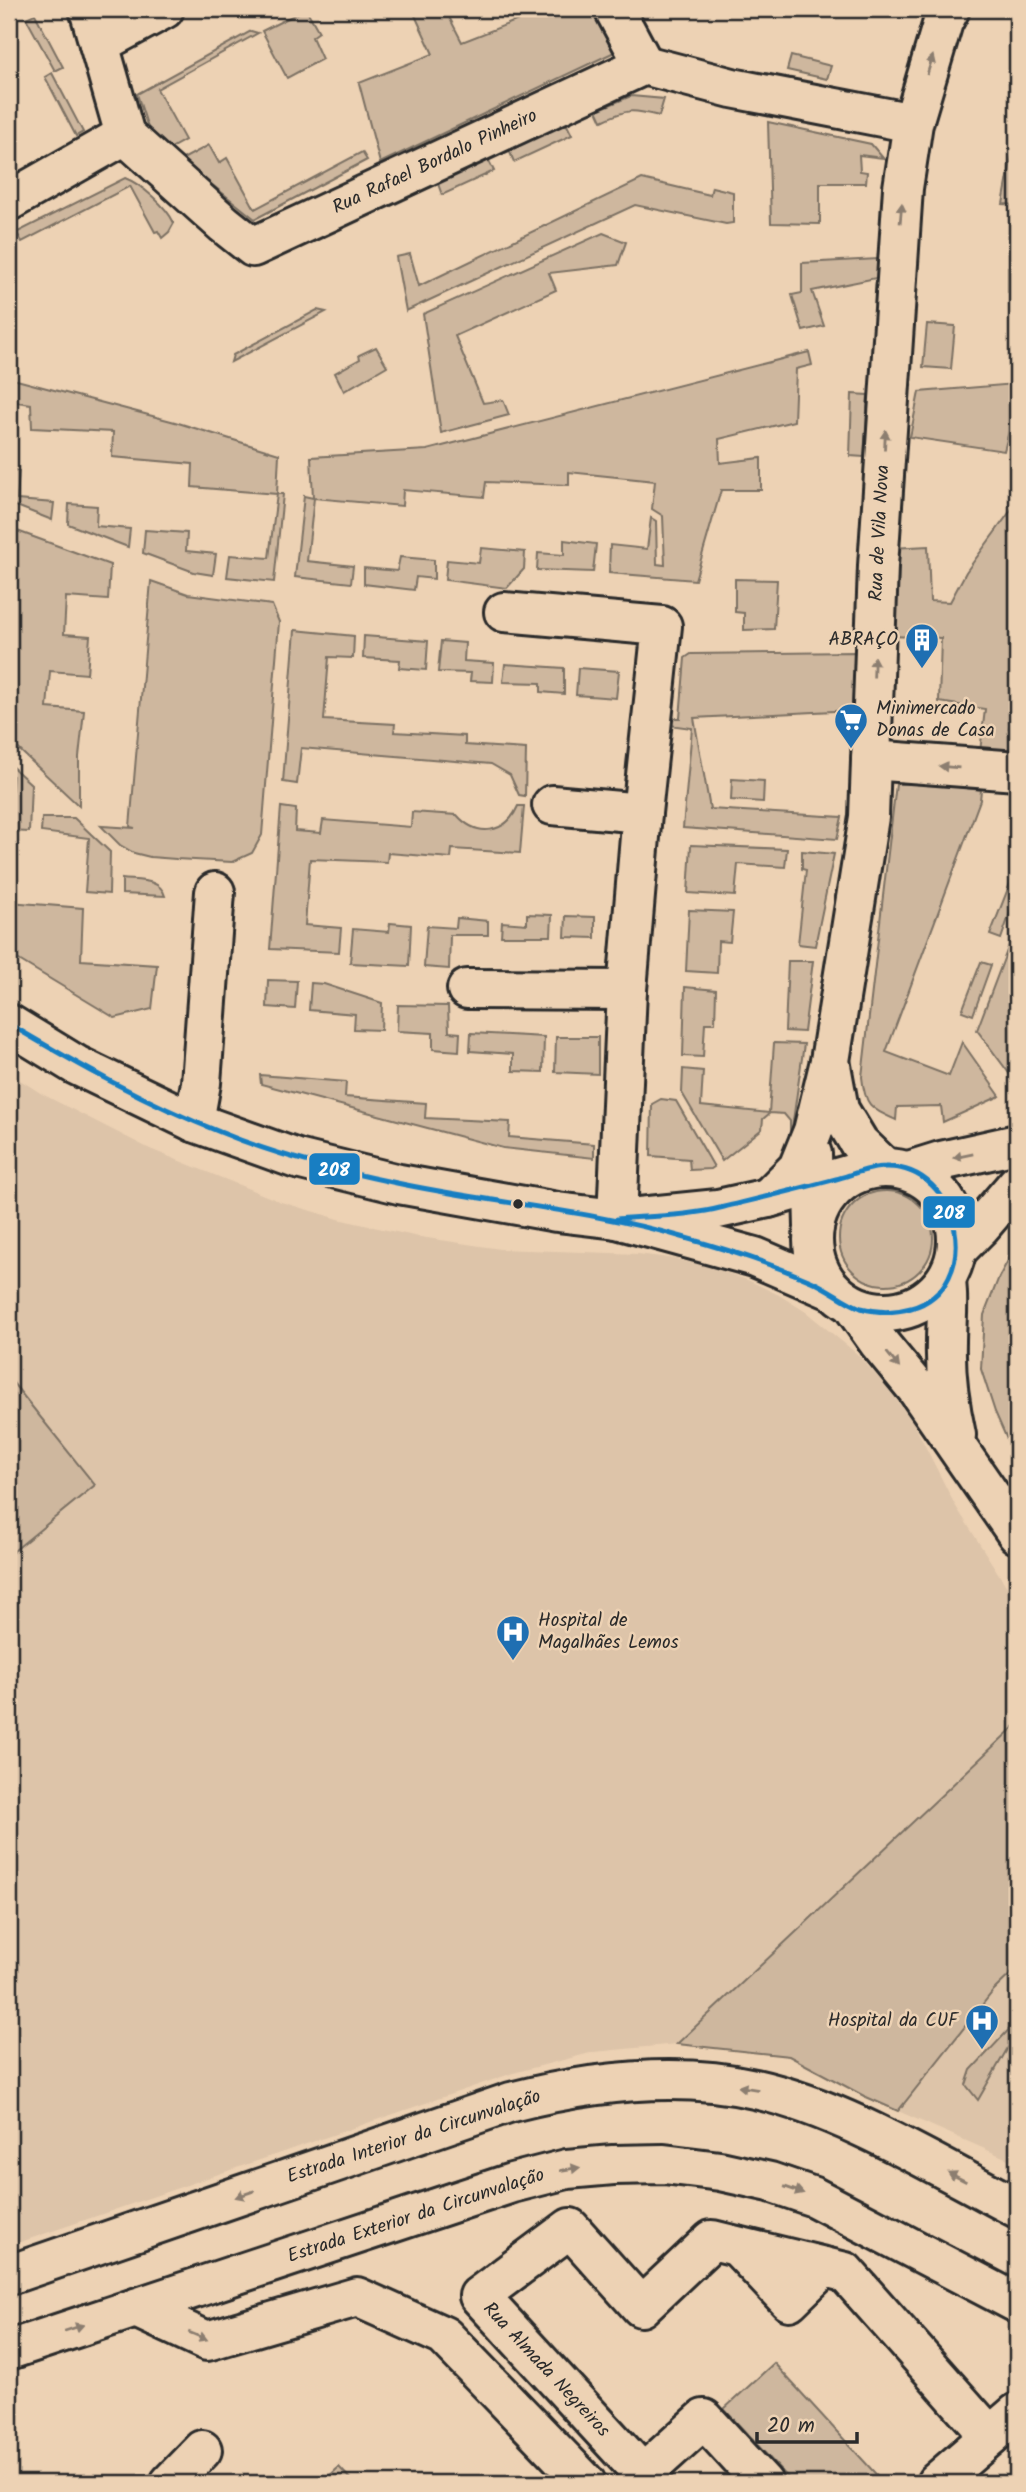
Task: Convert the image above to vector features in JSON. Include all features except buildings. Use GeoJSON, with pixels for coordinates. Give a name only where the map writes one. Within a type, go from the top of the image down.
{"type":"FeatureCollection","features":[{"type":"Feature","properties":{"kind":"street"},"geometry":{"type":"LineString","coordinates":[[9,201],[125,135],[94,27],[164,9]]}},
{"type":"Feature","properties":{"kind":"street"},"geometry":{"type":"LineString","coordinates":[[614,9],[644,65],[732,88],[913,122]]}},
{"type":"Feature","properties":{"kind":"street","name":"Rua de Vila Nova"},"geometry":{"type":"LineString","coordinates":[[768,1198],[798,1168],[813,1131],[830,1061],[869,817],[878,566],[903,188],[913,122],[943,22],[950,9]]}},
{"type":"Feature","properties":{"kind":"street","name":"Rua Rafael Bordalo Pinheiro"},"geometry":{"type":"LineString","coordinates":[[125,135],[253,247],[644,65]]}},
{"type":"Feature","properties":{"kind":"street"},"geometry":{"type":"LineString","coordinates":[[504,612],[662,626],[627,990],[617,1219]]}},
{"type":"Feature","properties":{"kind":"street"},"geometry":{"type":"LineString","coordinates":[[871,760],[1017,771]]}},
{"type":"Feature","properties":{"kind":"street"},"geometry":{"type":"LineString","coordinates":[[552,805],[642,813]]}},
{"type":"Feature","properties":{"kind":"street"},"geometry":{"type":"LineString","coordinates":[[194,1122],[201,1083],[215,892]]}},
{"type":"Feature","properties":{"kind":"street"},"geometry":{"type":"LineString","coordinates":[[467,989],[627,990]]}},
{"type":"Feature","properties":{"kind":"street"},"geometry":{"type":"LineString","coordinates":[[9,1024],[76,1065],[194,1122],[297,1159],[399,1184],[557,1212],[617,1219],[755,1257],[874,1312],[897,1311],[919,1304],[1017,1184]]}},
{"type":"Feature","properties":{"kind":"street","name":"Rua de Vila Nova"},"geometry":{"type":"LineString","coordinates":[[830,1061],[839,1110],[859,1143],[884,1170]]}},
{"type":"Feature","properties":{"kind":"street","name":"Rua de Vila Nova"},"geometry":{"type":"LineString","coordinates":[[813,1131],[811,1185],[814,1227]]}},
{"type":"Feature","properties":{"kind":"street"},"geometry":{"type":"LineString","coordinates":[[617,1219],[718,1209],[811,1185],[1017,1144]]}},
{"type":"Feature","properties":{"kind":"street"},"geometry":{"type":"LineString","coordinates":[[959,1451],[947,1396],[946,1341],[956,1225],[947,1202],[931,1183],[884,1170],[838,1185],[822,1203],[814,1227],[813,1250],[821,1273],[916,1388],[959,1451],[1017,1534]]}},
{"type":"Feature","properties":{"kind":"street","name":"Estrada Interior da Circunvalação"},"geometry":{"type":"LineString","coordinates":[[9,2275],[511,2102],[562,2089],[613,2082],[657,2080],[754,2089],[815,2107],[880,2137],[1017,2208]]}},
{"type":"Feature","properties":{"kind":"street","name":"Estrada Exterior da Circunvalação"},"geometry":{"type":"LineString","coordinates":[[9,2350],[512,2183],[567,2169],[613,2165],[664,2164],[720,2171],[757,2179],[814,2197],[1017,2303]]}},
{"type":"Feature","properties":{"kind":"street","name":"Rua Almada Negreiros"},"geometry":{"type":"LineString","coordinates":[[763,2483],[704,2419],[643,2474],[479,2296],[570,2228],[641,2307],[712,2240],[845,2272],[1004,2424]]}},
{"type":"Feature","properties":{"kind":"street"},"geometry":{"type":"LineString","coordinates":[[136,2308],[207,2341],[357,2297],[444,2336],[586,2483]]}},
{"type":"Feature","properties":{"kind":"street"},"geometry":{"type":"LineString","coordinates":[[936,2483],[1004,2424]]}},
{"type":"Feature","properties":{"kind":"street"},"geometry":{"type":"LineString","coordinates":[[170,2483],[202,2449]]}},
{"type":"Feature","properties":{"kind":"shaded area"},"geometry":{"type":"Polygon","coordinates":[[[306,9],[319,32],[312,37],[322,59],[287,78],[262,31],[306,9]]]}},
{"type":"Feature","properties":{"kind":"shaded area"},"geometry":{"type":"Polygon","coordinates":[[[412,9],[455,9],[447,13],[462,42],[546,9],[603,9],[625,47],[380,163],[359,83],[433,54],[412,9]]]}},
{"type":"Feature","properties":{"kind":"shaded area"},"geometry":{"type":"Polygon","coordinates":[[[35,14],[63,67],[55,71],[26,18],[35,14]]]}},
{"type":"Feature","properties":{"kind":"shaded area"},"geometry":{"type":"Polygon","coordinates":[[[251,31],[258,33],[157,89],[185,140],[169,149],[148,128],[137,94],[251,31]]]}},
{"type":"Feature","properties":{"kind":"shaded area"},"geometry":{"type":"Polygon","coordinates":[[[791,56],[831,66],[827,79],[787,70],[791,56]]]}},
{"type":"Feature","properties":{"kind":"shaded area"},"geometry":{"type":"Polygon","coordinates":[[[52,73],[83,132],[76,136],[45,77],[52,73]]]}},
{"type":"Feature","properties":{"kind":"shaded area"},"geometry":{"type":"Polygon","coordinates":[[[631,96],[664,99],[659,116],[630,111],[602,121],[597,110],[631,96]]]}},
{"type":"Feature","properties":{"kind":"shaded area"},"geometry":{"type":"Polygon","coordinates":[[[768,122],[871,144],[883,158],[859,155],[860,171],[867,172],[866,183],[820,183],[820,224],[771,223],[768,122]]]}},
{"type":"Feature","properties":{"kind":"shaded area"},"geometry":{"type":"Polygon","coordinates":[[[566,123],[572,135],[514,162],[509,150],[566,123]]]}},
{"type":"Feature","properties":{"kind":"shaded area"},"geometry":{"type":"Polygon","coordinates":[[[209,145],[219,163],[227,158],[255,209],[362,152],[367,160],[255,219],[181,160],[209,145]]]}},
{"type":"Feature","properties":{"kind":"shaded area"},"geometry":{"type":"Polygon","coordinates":[[[1013,150],[1017,152],[1017,205],[1003,204],[1013,150]]]}},
{"type":"Feature","properties":{"kind":"shaded area"},"geometry":{"type":"Polygon","coordinates":[[[487,157],[494,171],[442,195],[437,181],[487,157]]]}},
{"type":"Feature","properties":{"kind":"shaded area"},"geometry":{"type":"Polygon","coordinates":[[[125,178],[153,197],[171,217],[174,223],[162,238],[158,231],[155,232],[130,186],[22,242],[17,233],[9,237],[9,232],[15,228],[18,232],[125,178]]]}},
{"type":"Feature","properties":{"kind":"shaded area"},"geometry":{"type":"Polygon","coordinates":[[[642,179],[710,195],[712,187],[733,192],[733,223],[726,224],[635,205],[406,311],[396,257],[410,254],[419,286],[642,179]]]}},
{"type":"Feature","properties":{"kind":"shaded area"},"geometry":{"type":"Polygon","coordinates":[[[603,233],[626,242],[618,265],[549,273],[556,290],[455,336],[483,403],[503,400],[509,415],[441,433],[423,314],[603,233]]]}},
{"type":"Feature","properties":{"kind":"shaded area"},"geometry":{"type":"Polygon","coordinates":[[[878,259],[876,278],[812,291],[824,326],[803,331],[792,295],[802,293],[802,263],[878,259]]]}},
{"type":"Feature","properties":{"kind":"shaded area"},"geometry":{"type":"Polygon","coordinates":[[[1008,267],[1017,267],[1017,292],[1008,292],[1008,267]]]}},
{"type":"Feature","properties":{"kind":"shaded area"},"geometry":{"type":"Polygon","coordinates":[[[317,310],[326,312],[231,362],[233,355],[317,310]]]}},
{"type":"Feature","properties":{"kind":"shaded area"},"geometry":{"type":"Polygon","coordinates":[[[927,324],[955,326],[951,369],[923,367],[927,324]]]}},
{"type":"Feature","properties":{"kind":"shaded area"},"geometry":{"type":"Polygon","coordinates":[[[376,347],[387,366],[344,391],[335,373],[360,359],[359,355],[376,347]]]}},
{"type":"Feature","properties":{"kind":"shaded area"},"geometry":{"type":"Polygon","coordinates":[[[809,352],[812,365],[796,369],[794,421],[719,439],[720,463],[761,458],[761,490],[721,490],[695,580],[609,573],[610,545],[647,549],[651,518],[656,521],[657,564],[665,565],[663,516],[652,509],[655,481],[569,472],[569,485],[486,482],[484,497],[403,490],[402,506],[314,498],[307,561],[353,566],[351,583],[295,577],[304,496],[313,498],[311,457],[427,450],[809,352]]]}},
{"type":"Feature","properties":{"kind":"shaded area"},"geometry":{"type":"Polygon","coordinates":[[[9,378],[175,422],[279,454],[277,494],[192,487],[193,464],[112,457],[113,432],[32,428],[31,404],[9,401],[9,378]]]}},
{"type":"Feature","properties":{"kind":"shaded area"},"geometry":{"type":"Polygon","coordinates":[[[1015,384],[1012,419],[1004,451],[910,437],[919,392],[1015,384]]]}},
{"type":"Feature","properties":{"kind":"shaded area"},"geometry":{"type":"Polygon","coordinates":[[[852,394],[868,395],[864,457],[850,456],[852,394]]]}},
{"type":"Feature","properties":{"kind":"shaded area"},"geometry":{"type":"Polygon","coordinates":[[[9,470],[19,471],[17,500],[54,503],[52,520],[9,503],[9,470]]]}},
{"type":"Feature","properties":{"kind":"shaded area"},"geometry":{"type":"Polygon","coordinates":[[[277,494],[283,494],[274,582],[227,577],[230,555],[269,558],[277,494]]]}},
{"type":"Feature","properties":{"kind":"shaded area"},"geometry":{"type":"Polygon","coordinates":[[[1017,502],[1017,708],[1009,728],[1017,731],[1017,754],[980,752],[985,709],[939,702],[941,638],[890,636],[892,548],[928,546],[930,601],[950,602],[966,572],[1017,502]]]}},
{"type":"Feature","properties":{"kind":"shaded area"},"geometry":{"type":"Polygon","coordinates":[[[69,504],[97,506],[96,526],[130,529],[128,547],[68,524],[69,504]]]}},
{"type":"Feature","properties":{"kind":"shaded area"},"geometry":{"type":"Polygon","coordinates":[[[9,528],[110,565],[108,600],[66,597],[64,634],[90,636],[87,674],[50,671],[47,708],[84,711],[79,757],[79,806],[9,740],[9,528]]]}},
{"type":"Feature","properties":{"kind":"shaded area"},"geometry":{"type":"Polygon","coordinates":[[[145,530],[187,533],[186,551],[216,554],[213,575],[194,572],[143,553],[145,530]]]}},
{"type":"Feature","properties":{"kind":"shaded area"},"geometry":{"type":"Polygon","coordinates":[[[564,540],[596,544],[593,572],[537,570],[538,553],[564,555],[564,540]]]}},
{"type":"Feature","properties":{"kind":"shaded area"},"geometry":{"type":"Polygon","coordinates":[[[481,548],[525,552],[524,569],[507,588],[445,580],[447,560],[479,563],[481,548]]]}},
{"type":"Feature","properties":{"kind":"shaded area"},"geometry":{"type":"Polygon","coordinates":[[[400,557],[434,560],[434,579],[416,577],[414,590],[364,584],[364,568],[397,571],[400,557]]]}},
{"type":"Feature","properties":{"kind":"shaded area"},"geometry":{"type":"Polygon","coordinates":[[[735,579],[777,580],[774,629],[744,630],[744,613],[735,612],[735,579]]]}},
{"type":"Feature","properties":{"kind":"shaded area"},"geometry":{"type":"Polygon","coordinates":[[[151,581],[188,594],[272,605],[279,622],[262,835],[252,853],[232,862],[150,857],[134,853],[120,845],[101,826],[135,828],[130,827],[151,581]]]}},
{"type":"Feature","properties":{"kind":"shaded area"},"geometry":{"type":"Polygon","coordinates":[[[295,630],[354,636],[353,658],[329,657],[324,720],[395,724],[394,732],[465,736],[465,745],[526,749],[525,796],[519,795],[510,775],[491,764],[301,748],[297,784],[283,782],[295,630]]]}},
{"type":"Feature","properties":{"kind":"shaded area"},"geometry":{"type":"Polygon","coordinates":[[[364,636],[428,641],[426,670],[399,668],[400,660],[363,658],[364,636]]]}},
{"type":"Feature","properties":{"kind":"shaded area"},"geometry":{"type":"Polygon","coordinates":[[[441,641],[465,643],[464,661],[494,663],[493,682],[470,681],[471,673],[438,672],[441,641]]]}},
{"type":"Feature","properties":{"kind":"shaded area"},"geometry":{"type":"Polygon","coordinates":[[[854,652],[854,710],[694,718],[710,809],[842,817],[837,839],[683,828],[692,728],[669,725],[671,718],[680,718],[685,658],[691,654],[854,652]]]}},
{"type":"Feature","properties":{"kind":"shaded area"},"geometry":{"type":"Polygon","coordinates":[[[505,664],[564,668],[564,694],[541,692],[541,683],[503,682],[505,664]]]}},
{"type":"Feature","properties":{"kind":"shaded area"},"geometry":{"type":"Polygon","coordinates":[[[578,668],[619,671],[616,698],[576,695],[578,668]]]}},
{"type":"Feature","properties":{"kind":"shaded area"},"geometry":{"type":"Polygon","coordinates":[[[9,764],[31,784],[29,832],[9,831],[13,776],[9,775],[9,764]]]}},
{"type":"Feature","properties":{"kind":"shaded area"},"geometry":{"type":"Polygon","coordinates":[[[732,779],[764,781],[763,802],[731,800],[732,779]]]}},
{"type":"Feature","properties":{"kind":"shaded area"},"geometry":{"type":"Polygon","coordinates":[[[896,784],[935,784],[981,790],[980,800],[886,1052],[949,1076],[962,1042],[1000,1096],[943,1122],[941,1106],[897,1107],[896,1120],[870,1105],[863,1087],[896,784]]]}},
{"type":"Feature","properties":{"kind":"shaded area"},"geometry":{"type":"Polygon","coordinates":[[[518,806],[524,806],[520,853],[452,849],[451,858],[388,853],[387,862],[310,859],[305,925],[341,928],[339,952],[270,949],[281,807],[296,809],[295,831],[321,833],[323,820],[411,827],[412,812],[457,815],[473,827],[491,830],[506,822],[518,806]]]}},
{"type":"Feature","properties":{"kind":"shaded area"},"geometry":{"type":"Polygon","coordinates":[[[42,818],[74,818],[110,852],[109,894],[85,892],[89,838],[41,832],[42,818]]]}},
{"type":"Feature","properties":{"kind":"shaded area"},"geometry":{"type":"Polygon","coordinates":[[[691,845],[787,849],[785,867],[738,864],[735,896],[688,893],[691,845]]]}},
{"type":"Feature","properties":{"kind":"shaded area"},"geometry":{"type":"Polygon","coordinates":[[[802,851],[834,854],[815,946],[798,944],[806,870],[802,869],[802,851]]]}},
{"type":"Feature","properties":{"kind":"shaded area"},"geometry":{"type":"Polygon","coordinates":[[[122,879],[153,883],[165,896],[122,894],[122,879]]]}},
{"type":"Feature","properties":{"kind":"shaded area"},"geometry":{"type":"Polygon","coordinates":[[[1011,881],[1017,884],[1017,893],[1001,939],[990,935],[1011,881]]]}},
{"type":"Feature","properties":{"kind":"shaded area"},"geometry":{"type":"Polygon","coordinates":[[[9,902],[83,908],[81,960],[157,965],[152,1009],[115,1018],[9,954],[9,902]]]}},
{"type":"Feature","properties":{"kind":"shaded area"},"geometry":{"type":"Polygon","coordinates":[[[689,910],[733,912],[730,942],[718,941],[717,973],[686,971],[689,910]]]}},
{"type":"Feature","properties":{"kind":"shaded area"},"geometry":{"type":"Polygon","coordinates":[[[527,914],[552,915],[551,936],[501,936],[502,922],[527,924],[527,914]]]}},
{"type":"Feature","properties":{"kind":"shaded area"},"geometry":{"type":"Polygon","coordinates":[[[566,916],[595,917],[595,938],[565,937],[566,916]]]}},
{"type":"Feature","properties":{"kind":"shaded area"},"geometry":{"type":"Polygon","coordinates":[[[457,918],[488,921],[488,935],[450,935],[449,969],[424,967],[427,926],[456,928],[457,918]]]}},
{"type":"Feature","properties":{"kind":"shaded area"},"geometry":{"type":"Polygon","coordinates":[[[390,923],[411,925],[409,966],[350,963],[353,929],[389,932],[390,923]]]}},
{"type":"Feature","properties":{"kind":"shaded area"},"geometry":{"type":"Polygon","coordinates":[[[1017,924],[1017,1084],[977,1030],[1017,924]]]}},
{"type":"Feature","properties":{"kind":"shaded area"},"geometry":{"type":"Polygon","coordinates":[[[788,961],[813,961],[804,1032],[785,1031],[788,961]]]}},
{"type":"Feature","properties":{"kind":"shaded area"},"geometry":{"type":"Polygon","coordinates":[[[981,962],[991,965],[973,1015],[962,1011],[981,962]]]}},
{"type":"Feature","properties":{"kind":"shaded area"},"geometry":{"type":"Polygon","coordinates":[[[268,980],[297,981],[295,1009],[267,1007],[268,980]]]}},
{"type":"Feature","properties":{"kind":"shaded area"},"geometry":{"type":"Polygon","coordinates":[[[311,983],[324,984],[382,1003],[381,1030],[354,1029],[355,1014],[309,1010],[311,983]]]}},
{"type":"Feature","properties":{"kind":"shaded area"},"geometry":{"type":"Polygon","coordinates":[[[685,987],[716,990],[715,1023],[705,1023],[703,1057],[683,1056],[685,987]]]}},
{"type":"Feature","properties":{"kind":"shaded area"},"geometry":{"type":"Polygon","coordinates":[[[398,1005],[448,1006],[449,1032],[460,1033],[459,1051],[433,1049],[433,1033],[397,1031],[398,1005]]]}},
{"type":"Feature","properties":{"kind":"shaded area"},"geometry":{"type":"Polygon","coordinates":[[[471,1033],[544,1037],[543,1072],[513,1071],[513,1054],[470,1051],[471,1033]]]}},
{"type":"Feature","properties":{"kind":"shaded area"},"geometry":{"type":"Polygon","coordinates":[[[556,1037],[598,1037],[598,1074],[555,1072],[556,1037]]]}},
{"type":"Feature","properties":{"kind":"shaded area"},"geometry":{"type":"Polygon","coordinates":[[[774,1043],[804,1044],[792,1128],[790,1131],[790,1121],[784,1114],[770,1113],[763,1119],[762,1129],[722,1161],[682,1093],[683,1069],[703,1071],[701,1106],[769,1113],[774,1043]]]}},
{"type":"Feature","properties":{"kind":"shaded area","name":"Hospital de Magalhães Lemos"},"geometry":{"type":"Polygon","coordinates":[[[9,1073],[42,1094],[150,1149],[281,1202],[342,1220],[414,1236],[500,1249],[638,1254],[676,1259],[714,1268],[750,1281],[806,1312],[856,1353],[886,1386],[913,1422],[955,1505],[1017,1600],[1017,1724],[677,2044],[594,2052],[513,2073],[9,2246],[9,1073]]]}},
{"type":"Feature","properties":{"kind":"shaded area"},"geometry":{"type":"Polygon","coordinates":[[[260,1075],[346,1082],[345,1097],[426,1103],[425,1118],[510,1122],[509,1137],[594,1144],[594,1158],[503,1148],[261,1084],[260,1075]]]}},
{"type":"Feature","properties":{"kind":"shaded area"},"geometry":{"type":"Polygon","coordinates":[[[661,1099],[676,1101],[714,1167],[690,1170],[689,1159],[651,1156],[652,1104],[661,1099]]]}},
{"type":"Feature","properties":{"kind":"shaded area"},"geometry":{"type":"Polygon","coordinates":[[[886,1191],[904,1195],[919,1205],[929,1220],[933,1238],[929,1256],[919,1271],[904,1281],[886,1285],[868,1281],[853,1271],[843,1256],[839,1238],[843,1220],[853,1205],[868,1195],[886,1191]]]}},
{"type":"Feature","properties":{"kind":"shaded area"},"geometry":{"type":"Polygon","coordinates":[[[1017,1244],[1017,1462],[995,1412],[981,1369],[984,1315],[999,1277],[1017,1244]]]}},
{"type":"Feature","properties":{"kind":"shaded area"},"geometry":{"type":"Polygon","coordinates":[[[9,1378],[95,1485],[9,1555],[9,1378]]]}},
{"type":"Feature","properties":{"kind":"shaded area"},"geometry":{"type":"Polygon","coordinates":[[[1017,1724],[1017,1968],[994,1990],[898,2111],[789,2056],[677,2044],[1017,1724]]]}},
{"type":"Feature","properties":{"kind":"shaded area","name":"Hospital da CUF"},"geometry":{"type":"Polygon","coordinates":[[[1017,1968],[1017,2163],[898,2111],[994,1990],[1017,1968]]]}},
{"type":"Feature","properties":{"kind":"shaded area"},"geometry":{"type":"Polygon","coordinates":[[[1017,2021],[1017,2032],[978,2100],[966,2085],[971,2070],[1017,2021]]]}},
{"type":"Feature","properties":{"kind":"shaded area"},"geometry":{"type":"Polygon","coordinates":[[[774,2363],[884,2483],[793,2483],[724,2409],[774,2363]]]}},
{"type":"Feature","properties":{"kind":"shaded area"},"geometry":{"type":"Polygon","coordinates":[[[339,2467],[354,2483],[322,2483],[339,2467]]]}},
{"type":"Feature","properties":{"kind":"transit line","name":"208"},"geometry":{"type":"LineString","coordinates":[[9,1024],[139,1096],[192,1121],[262,1148],[392,1182],[646,1227],[795,1274],[867,1310],[905,1310],[934,1296],[949,1277],[956,1254],[955,1229],[947,1205],[932,1185],[911,1172],[885,1167],[711,1210],[617,1219]]}},
{"type":"Feature","properties":{"kind":"place","name":"ABRAÇO"},"geometry":{"type":"Point","coordinates":[922,670]}},
{"type":"Feature","properties":{"kind":"place","name":"Minimercado Donas de Casa"},"geometry":{"type":"Point","coordinates":[851,750]}},
{"type":"Feature","properties":{"kind":"place","name":"Hospital de Magalhães Lemos"},"geometry":{"type":"Point","coordinates":[513,1662]}},
{"type":"Feature","properties":{"kind":"place","name":"Hospital da CUF"},"geometry":{"type":"Point","coordinates":[982,2051]}}]}
